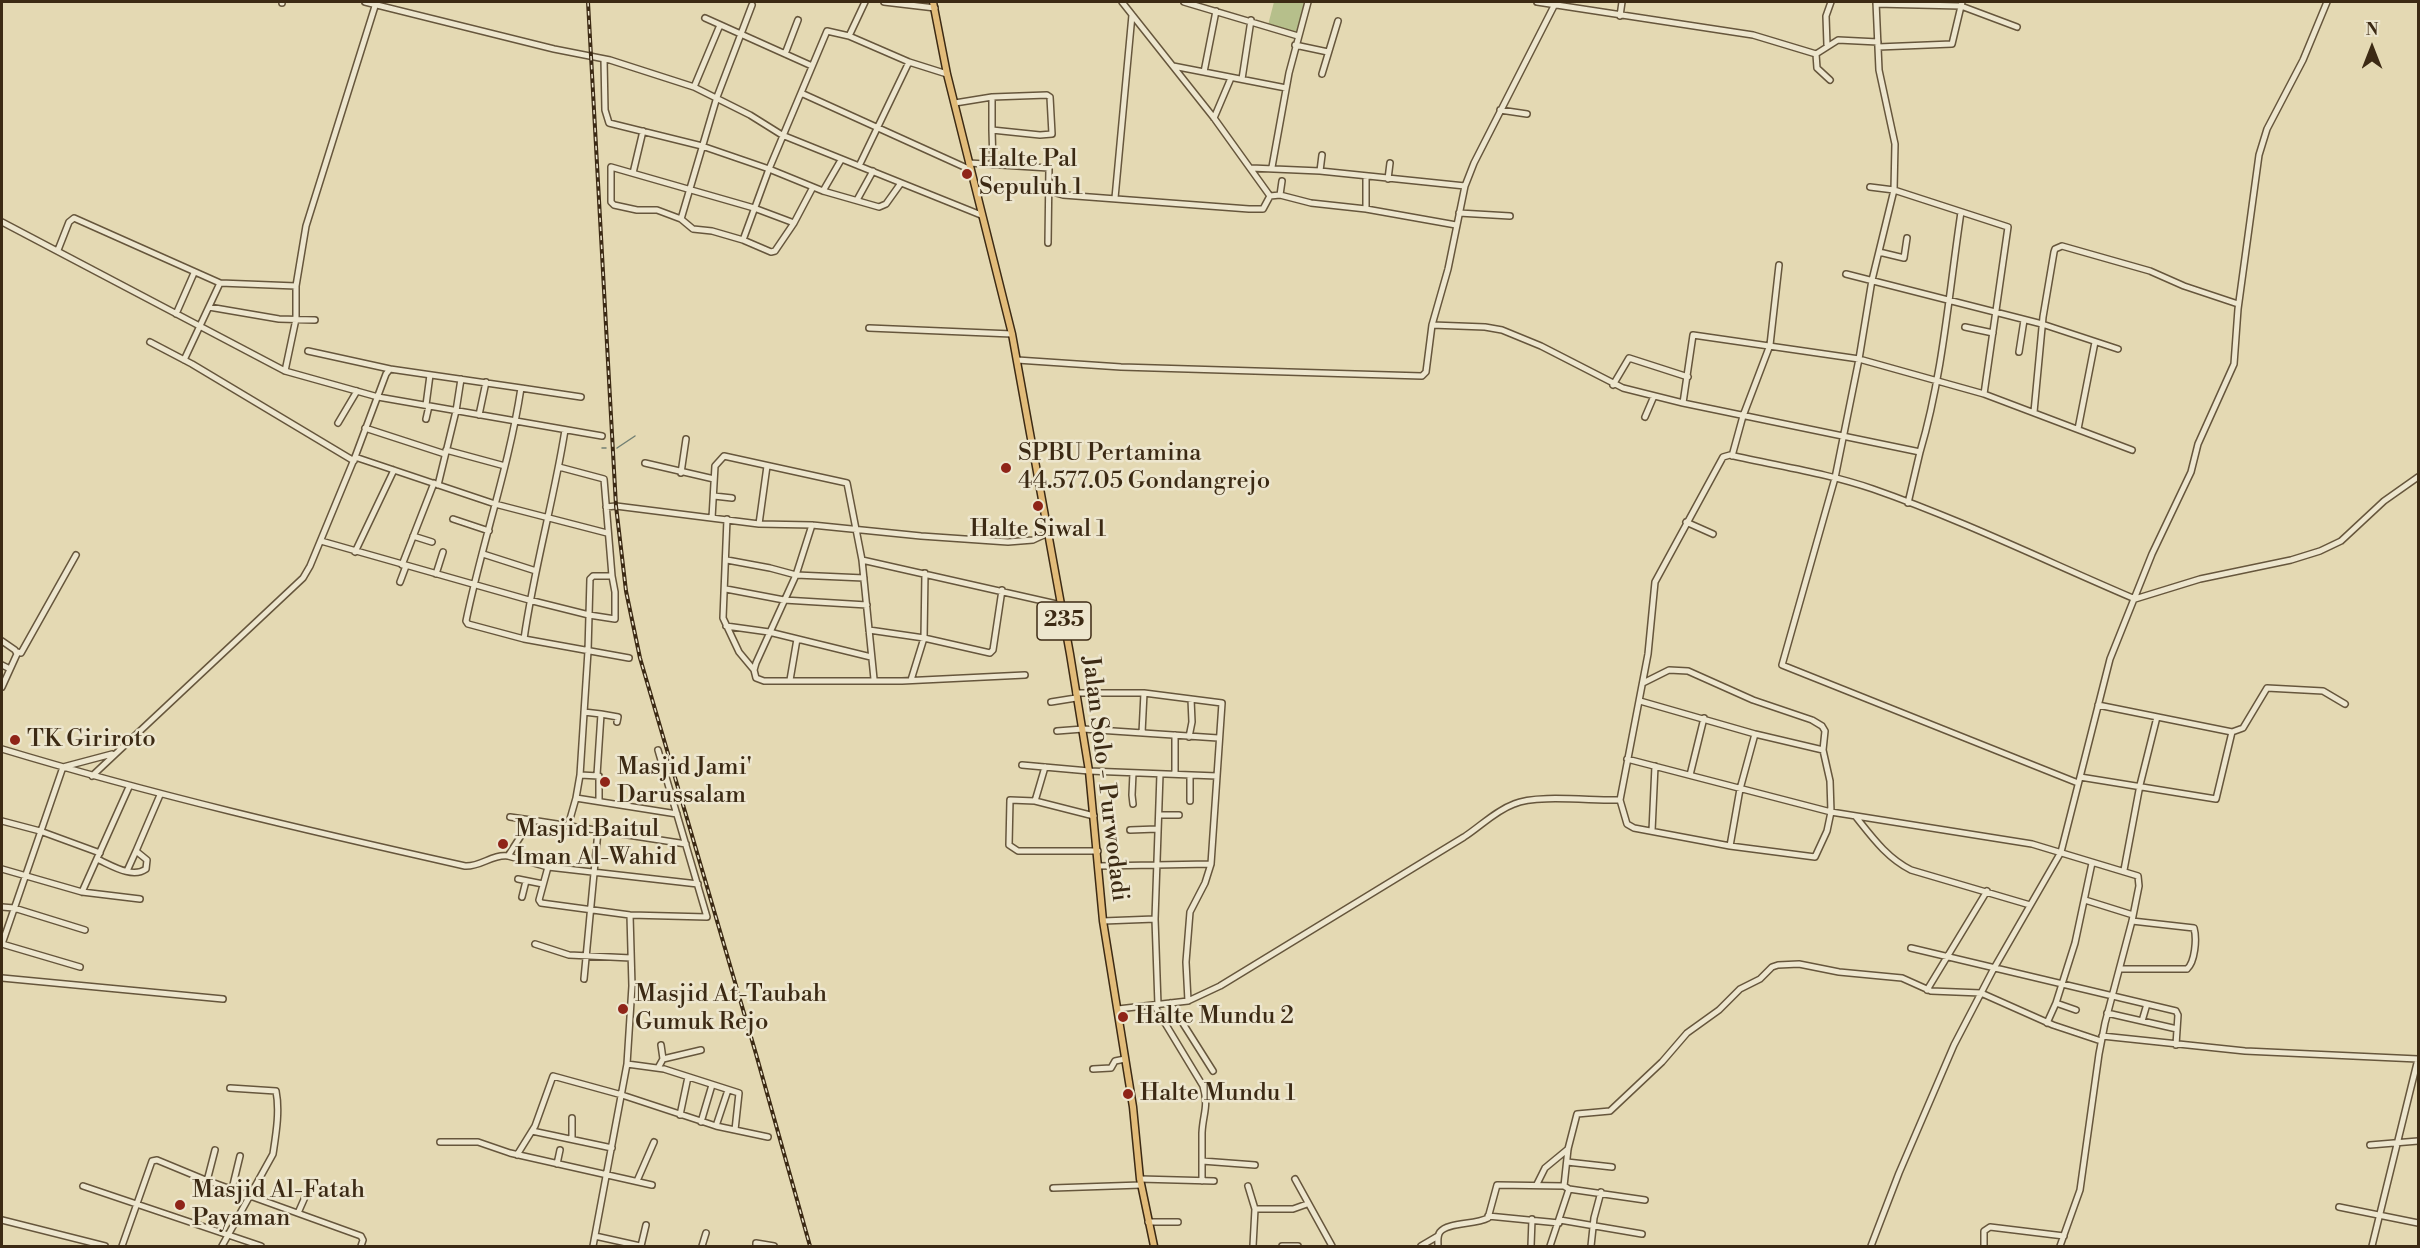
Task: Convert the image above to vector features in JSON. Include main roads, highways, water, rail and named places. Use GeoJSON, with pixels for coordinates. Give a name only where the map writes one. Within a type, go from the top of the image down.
{"type":"FeatureCollection","features":[{"type":"Feature","properties":{"kind":"main road","name":"Jalan Solo - Purwodadi"},"geometry":{"type":"LineString","coordinates":[[934,5],[947,74],[1012,334],[1083,729],[1098,851],[1103,921],[1133,1107],[1140,1182],[1154,1246]]}},
{"type":"Feature","properties":{"kind":"waterway"},"geometry":{"type":"LineString","coordinates":[[617,448],[635,436]]}},
{"type":"Feature","properties":{"kind":"railway"},"geometry":{"type":"LineString","coordinates":[[588,2],[616,506],[626,591],[640,658],[810,1246]]}},
{"type":"Feature","properties":{"kind":"place","name":"Halte Pal Sepuluh 1"},"geometry":{"type":"Point","coordinates":[967,174]}},
{"type":"Feature","properties":{"kind":"place","name":"SPBU Pertamina 44.577.05 Gondangrejo"},"geometry":{"type":"Point","coordinates":[1006,468]}},
{"type":"Feature","properties":{"kind":"place","name":"Halte Siwal 1"},"geometry":{"type":"Point","coordinates":[1038,506]}},
{"type":"Feature","properties":{"kind":"place","name":"TK Giriroto"},"geometry":{"type":"Point","coordinates":[15,740]}},
{"type":"Feature","properties":{"kind":"place","name":"Masjid Jami' Darussalam"},"geometry":{"type":"Point","coordinates":[605,782]}},
{"type":"Feature","properties":{"kind":"place","name":"Masjid Baitul Iman Al-Wahid"},"geometry":{"type":"Point","coordinates":[503,844]}},
{"type":"Feature","properties":{"kind":"place","name":"Masjid At-Taubah Gumuk Rejo"},"geometry":{"type":"Point","coordinates":[623,1009]}},
{"type":"Feature","properties":{"kind":"place","name":"Halte Mundu 2"},"geometry":{"type":"Point","coordinates":[1123,1017]}},
{"type":"Feature","properties":{"kind":"place","name":"Halte Mundu 1"},"geometry":{"type":"Point","coordinates":[1128,1094]}},
{"type":"Feature","properties":{"kind":"place","name":"Masjid Al-Fatah Payaman"},"geometry":{"type":"Point","coordinates":[180,1205]}}]}
